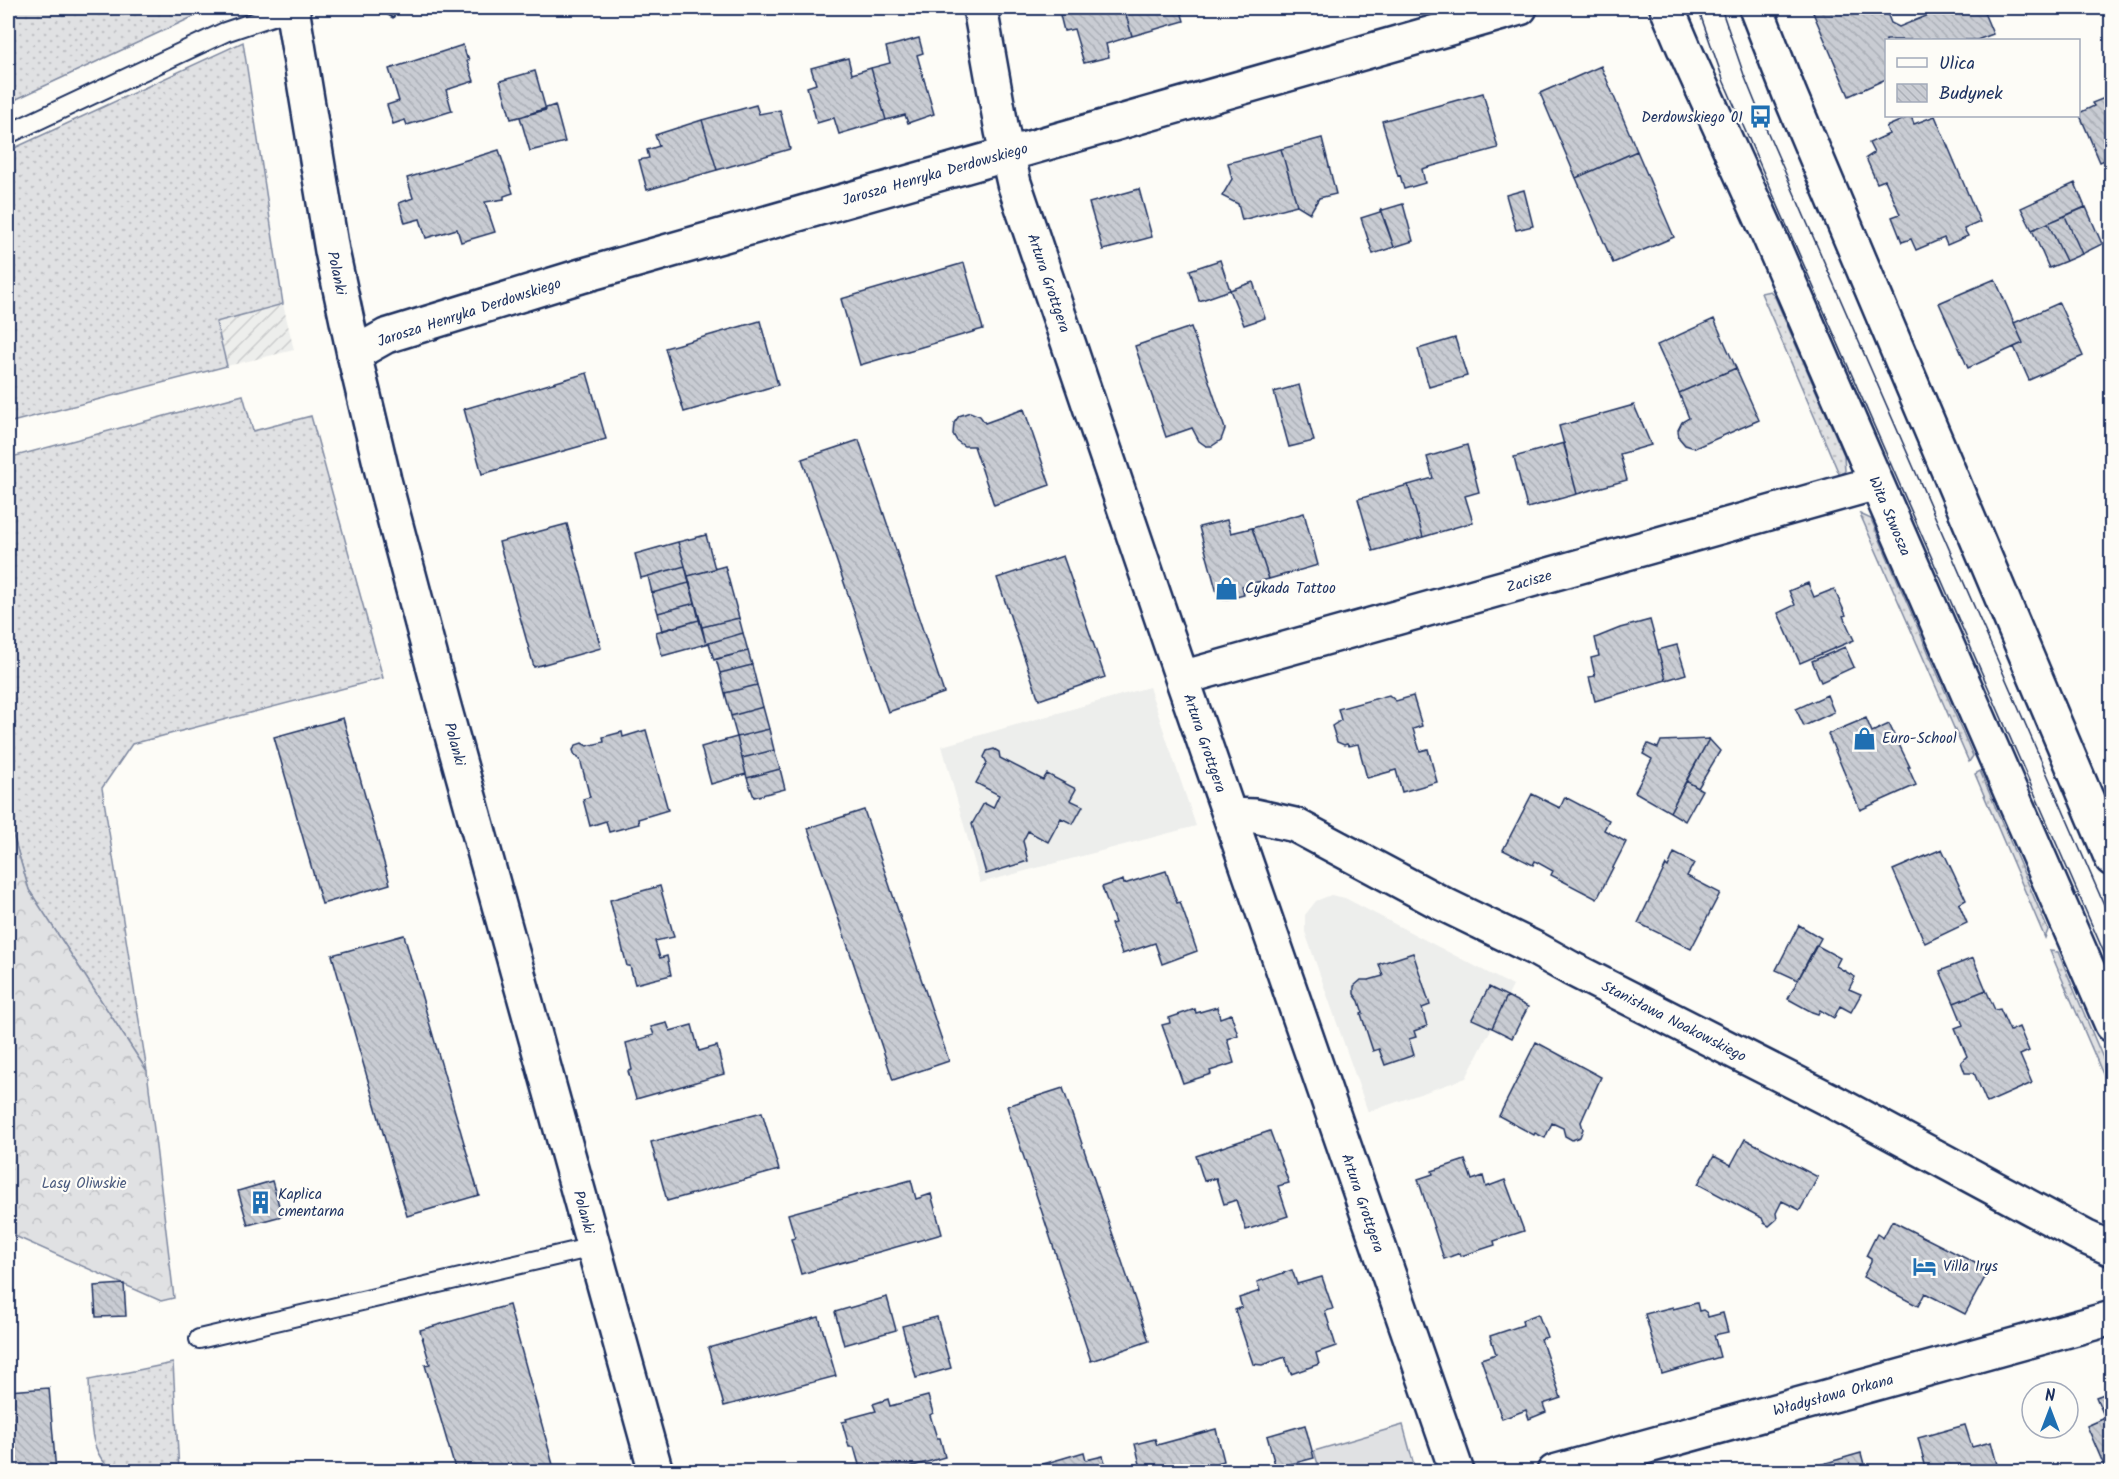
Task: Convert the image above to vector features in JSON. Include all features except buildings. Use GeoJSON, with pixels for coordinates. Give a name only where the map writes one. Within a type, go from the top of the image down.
{"type":"FeatureCollection","features":[{"type":"Feature","properties":{"kind":"street","name":"Polanki"},"geometry":{"type":"LineString","coordinates":[[293,8],[332,251],[384,480],[656,1472]]}},
{"type":"Feature","properties":{"kind":"street","name":"Artura Grottgera"},"geometry":{"type":"LineString","coordinates":[[980,8],[1014,183],[1182,678],[1457,1472]]}},
{"type":"Feature","properties":{"kind":"street","name":"Jarosza Henryka Derdowskiego"},"geometry":{"type":"LineString","coordinates":[[354,354],[386,336],[581,276],[1520,8]]}},
{"type":"Feature","properties":{"kind":"street","name":"Wita Stwosza"},"geometry":{"type":"LineString","coordinates":[[1667,8],[1767,231],[2112,1025]]}},
{"type":"Feature","properties":{"kind":"street"},"geometry":{"type":"LineString","coordinates":[[1756,8],[1806,134],[2112,859]]}},
{"type":"Feature","properties":{"kind":"street","name":"Zacisze"},"geometry":{"type":"LineString","coordinates":[[1182,678],[1876,483]]}},
{"type":"Feature","properties":{"kind":"street","name":"Stanisława Noakowskiego"},"geometry":{"type":"LineString","coordinates":[[1230,815],[1255,816],[1295,825],[1443,904],[1536,949],[1832,1101],[2085,1237],[2112,1249]]}},
{"type":"Feature","properties":{"kind":"street","name":"Władysława Orkana"},"geometry":{"type":"LineString","coordinates":[[1554,1472],[2112,1318]]}},
{"type":"Feature","properties":{"kind":"lane"},"geometry":{"type":"LineString","coordinates":[[8,134],[225,32],[293,8]]}},
{"type":"Feature","properties":{"kind":"lane"},"geometry":{"type":"LineString","coordinates":[[200,1339],[594,1247]]}},
{"type":"Feature","properties":{"kind":"shaded area"},"geometry":{"type":"Polygon","coordinates":[[[283,304],[294,350],[227,366],[216,322],[283,304]]]}},
{"type":"Feature","properties":{"kind":"shaded area"},"geometry":{"type":"Polygon","coordinates":[[[1149,687],[1196,826],[980,883],[942,746],[1149,687]]]}},
{"type":"Feature","properties":{"kind":"shaded area"},"geometry":{"type":"Polygon","coordinates":[[[1331,895],[1345,898],[1513,986],[1466,1078],[1368,1112],[1305,932],[1305,915],[1316,901],[1331,895]]]}},
{"type":"Feature","properties":{"kind":"green space"},"geometry":{"type":"Polygon","coordinates":[[[8,8],[212,8],[8,103],[8,8]]]}},
{"type":"Feature","properties":{"kind":"green space"},"geometry":{"type":"Polygon","coordinates":[[[243,42],[283,304],[216,322],[227,366],[8,423],[8,151],[243,42]]]}},
{"type":"Feature","properties":{"kind":"green space"},"geometry":{"type":"Polygon","coordinates":[[[1770,291],[1774,295],[1844,455],[1845,471],[1840,476],[1761,293],[1770,291]]]}},
{"type":"Feature","properties":{"kind":"green space"},"geometry":{"type":"Polygon","coordinates":[[[243,395],[253,431],[311,416],[383,678],[132,744],[102,788],[147,1071],[29,890],[8,818],[8,458],[243,395]]]}},
{"type":"Feature","properties":{"kind":"green space"},"geometry":{"type":"Polygon","coordinates":[[[1860,514],[1871,519],[1973,756],[1969,762],[1860,514]]]}},
{"type":"Feature","properties":{"kind":"green space"},"geometry":{"type":"Polygon","coordinates":[[[1980,771],[2048,930],[2045,938],[1975,774],[1980,771]]]}},
{"type":"Feature","properties":{"kind":"green space","name":"Lasy Oliwskie"},"geometry":{"type":"Polygon","coordinates":[[[8,818],[29,890],[147,1071],[174,1298],[161,1301],[8,1233],[8,818]]]}},
{"type":"Feature","properties":{"kind":"green space"},"geometry":{"type":"Polygon","coordinates":[[[2050,951],[2058,952],[2111,1077],[2111,1093],[2050,951]]]}},
{"type":"Feature","properties":{"kind":"green space"},"geometry":{"type":"Polygon","coordinates":[[[173,1363],[179,1471],[124,1472],[108,1466],[100,1457],[92,1433],[89,1380],[173,1363]]]}},
{"type":"Feature","properties":{"kind":"green space"},"geometry":{"type":"Polygon","coordinates":[[[1403,1425],[1415,1469],[1407,1472],[1320,1471],[1314,1451],[1403,1425]]]}},
{"type":"Feature","properties":{"kind":"tram line"},"geometry":{"type":"LineString","coordinates":[[1698,8],[1724,82],[2112,971]]}},
{"type":"Feature","properties":{"kind":"tram line"},"geometry":{"type":"LineString","coordinates":[[1721,8],[1761,117],[2112,923]]}},
{"type":"Feature","properties":{"kind":"place","name":"Derdowskiego 01"},"geometry":{"type":"Point","coordinates":[1761,117]}},
{"type":"Feature","properties":{"kind":"place","name":"Cykada Tattoo"},"geometry":{"type":"Point","coordinates":[1227,588]}},
{"type":"Feature","properties":{"kind":"place","name":"Euro-School"},"geometry":{"type":"Point","coordinates":[1864,738]}},
{"type":"Feature","properties":{"kind":"place","name":"Kaplica cmentarna"},"geometry":{"type":"Point","coordinates":[260,1203]}},
{"type":"Feature","properties":{"kind":"place","name":"Villa Irys"},"geometry":{"type":"Point","coordinates":[1925,1266]}}]}
